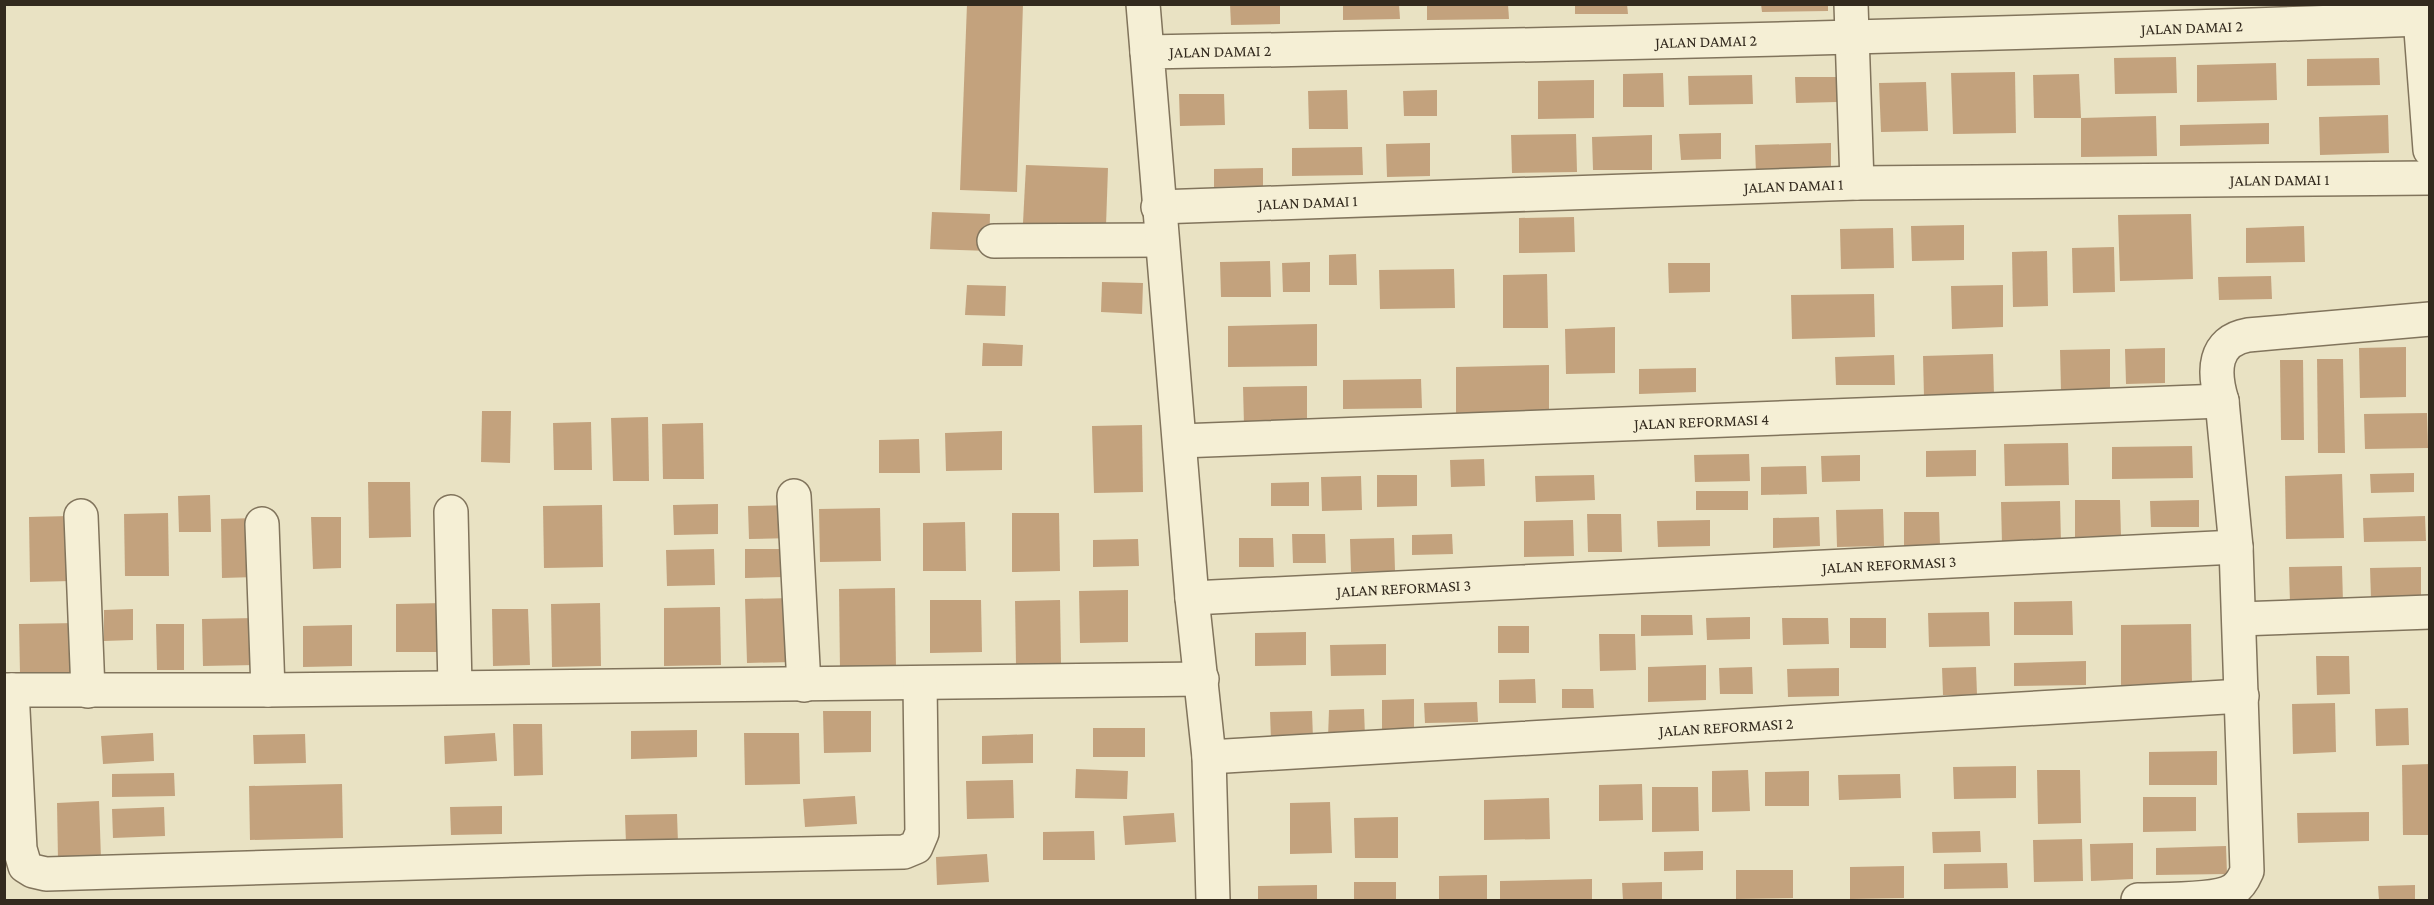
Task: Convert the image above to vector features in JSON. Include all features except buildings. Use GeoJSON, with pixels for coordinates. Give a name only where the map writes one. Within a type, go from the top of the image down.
{"type":"FeatureCollection","features":[{"type":"Feature","properties":{"kind":"street"},"geometry":{"type":"LineString","coordinates":[[1143,4],[1147,52]]}},
{"type":"Feature","properties":{"kind":"street"},"geometry":{"type":"LineString","coordinates":[[1851,4],[1857,183]]}},
{"type":"Feature","properties":{"kind":"street"},"geometry":{"type":"LineString","coordinates":[[2420,12],[2430,150]]}},
{"type":"Feature","properties":{"kind":"street","name":"JALAN DAMAI 2"},"geometry":{"type":"LineString","coordinates":[[1213,900],[1209,757],[1192,598],[1147,52],[1560,46],[1851,37],[2420,12]]}},
{"type":"Feature","properties":{"kind":"street","name":"JALAN DAMAI 1"},"geometry":{"type":"LineString","coordinates":[[1158,207],[1857,183],[2430,178]]}},
{"type":"Feature","properties":{"kind":"street"},"geometry":{"type":"LineString","coordinates":[[994,241],[1161,240]]}},
{"type":"Feature","properties":{"kind":"street"},"geometry":{"type":"LineString","coordinates":[[2138,900],[2212,896],[2233,890],[2244,879],[2247,871],[2236,548],[2222,401],[2217,384],[2219,354],[2226,344],[2236,337],[2430,319]]}},
{"type":"Feature","properties":{"kind":"street","name":"JALAN REFORMASI 4"},"geometry":{"type":"LineString","coordinates":[[1180,441],[2222,401]]}},
{"type":"Feature","properties":{"kind":"street"},"geometry":{"type":"LineString","coordinates":[[794,496],[804,685]]}},
{"type":"Feature","properties":{"kind":"street"},"geometry":{"type":"LineString","coordinates":[[451,512],[455,687]]}},
{"type":"Feature","properties":{"kind":"street"},"geometry":{"type":"LineString","coordinates":[[81,516],[88,691]]}},
{"type":"Feature","properties":{"kind":"street"},"geometry":{"type":"LineString","coordinates":[[262,524],[268,690]]}},
{"type":"Feature","properties":{"kind":"street","name":"JALAN REFORMASI 3"},"geometry":{"type":"LineString","coordinates":[[1192,598],[2236,548]]}},
{"type":"Feature","properties":{"kind":"street"},"geometry":{"type":"LineString","coordinates":[[2239,619],[2430,612]]}},
{"type":"Feature","properties":{"kind":"street"},"geometry":{"type":"LineString","coordinates":[[920,683],[922,833],[916,847],[904,852],[598,858],[46,874],[33,871],[25,866],[20,849],[8,690],[268,690],[1202,679]]}},
{"type":"Feature","properties":{"kind":"street","name":"JALAN REFORMASI 2"},"geometry":{"type":"LineString","coordinates":[[1209,757],[2242,696]]}}]}
